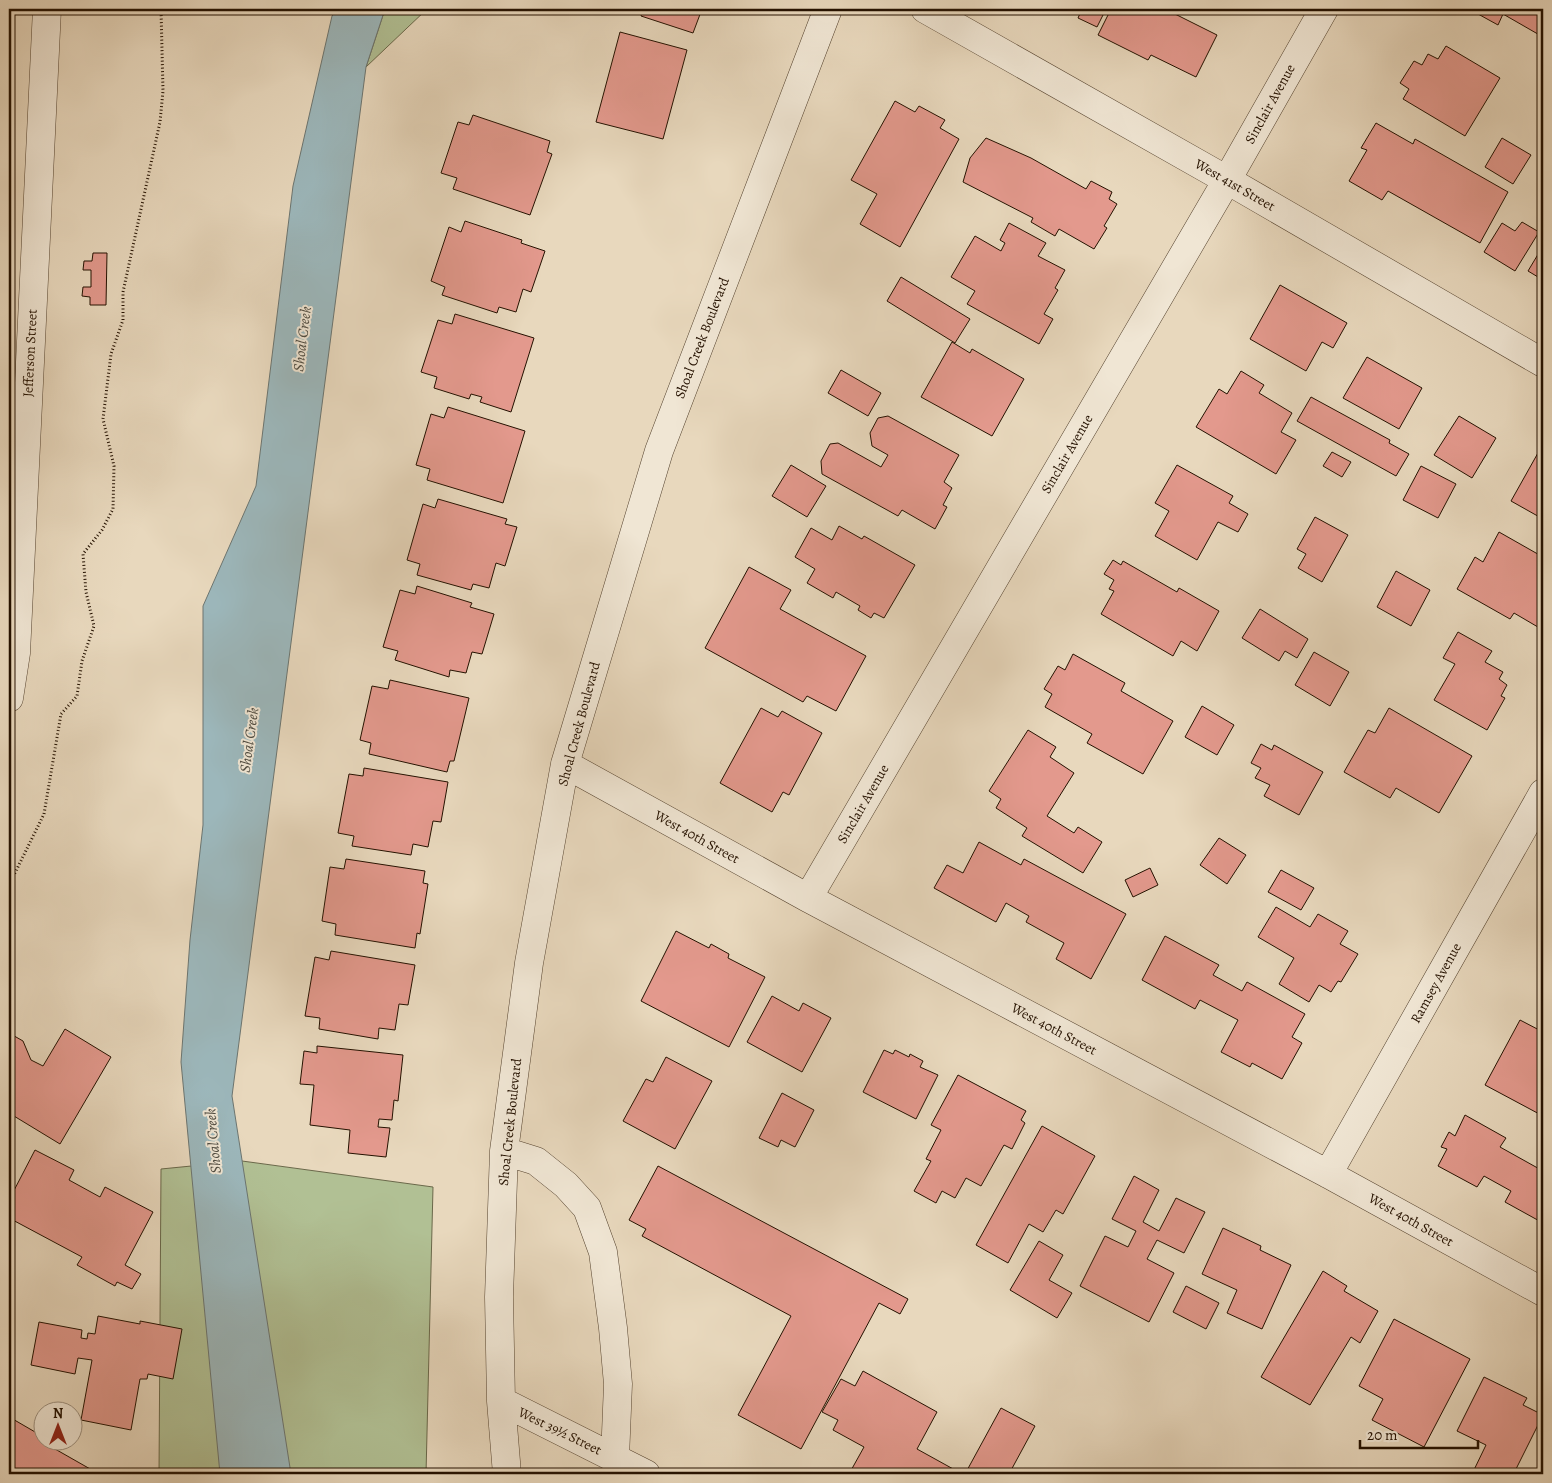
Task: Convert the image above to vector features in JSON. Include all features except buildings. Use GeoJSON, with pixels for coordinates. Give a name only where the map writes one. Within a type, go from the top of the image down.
{"type":"FeatureCollection","features":[{"type":"Feature","properties":{"kind":"street","name":"Jefferson Street"},"geometry":{"type":"LineString","coordinates":[[9,698],[16,652],[47,9]]}},
{"type":"Feature","properties":{"kind":"street","name":"Shoal Creek Boulevard"},"geometry":{"type":"LineString","coordinates":[[507,1474],[502,1401],[499,1297],[504,1151],[529,964],[565,764],[659,451],[828,9]]}},
{"type":"Feature","properties":{"kind":"street","name":"West 41st Street"},"geometry":{"type":"LineString","coordinates":[[925,9],[1227,180],[1543,363]]}},
{"type":"Feature","properties":{"kind":"street","name":"Sinclair Avenue"},"geometry":{"type":"LineString","coordinates":[[808,898],[1227,180],[1324,9]]}},
{"type":"Feature","properties":{"kind":"street","name":"West 40th Street"},"geometry":{"type":"LineString","coordinates":[[565,764],[808,898],[1328,1174],[1543,1292]]}},
{"type":"Feature","properties":{"kind":"street","name":"Ramsey Avenue"},"geometry":{"type":"LineString","coordinates":[[1328,1174],[1543,793]]}},
{"type":"Feature","properties":{"kind":"street"},"geometry":{"type":"LineString","coordinates":[[504,1151],[536,1161],[566,1185],[587,1208],[603,1252],[618,1384],[615,1458]]}},
{"type":"Feature","properties":{"kind":"street","name":"West 39½ Street"},"geometry":{"type":"LineString","coordinates":[[502,1401],[646,1474]]}},
{"type":"Feature","properties":{"kind":"path"},"geometry":{"type":"LineString","coordinates":[[9,882],[44,814],[61,714],[77,696],[82,661],[94,626],[86,592],[84,554],[102,530],[113,508],[114,466],[103,419],[111,354],[123,320],[123,292],[160,122],[163,92],[161,9]]}},
{"type":"Feature","properties":{"kind":"green space"},"geometry":{"type":"Polygon","coordinates":[[[385,9],[427,9],[366,67],[385,9]]]}},
{"type":"Feature","properties":{"kind":"green space"},"geometry":{"type":"Polygon","coordinates":[[[242,1161],[433,1187],[426,1474],[159,1474],[161,1169],[242,1161]]]}},
{"type":"Feature","properties":{"kind":"water","name":"Shoal Creek"},"geometry":{"type":"Polygon","coordinates":[[[337,9],[385,9],[366,67],[232,1096],[291,1474],[220,1474],[181,1062],[190,940],[203,825],[203,606],[256,486],[293,186],[332,16],[337,9]]]}}]}
